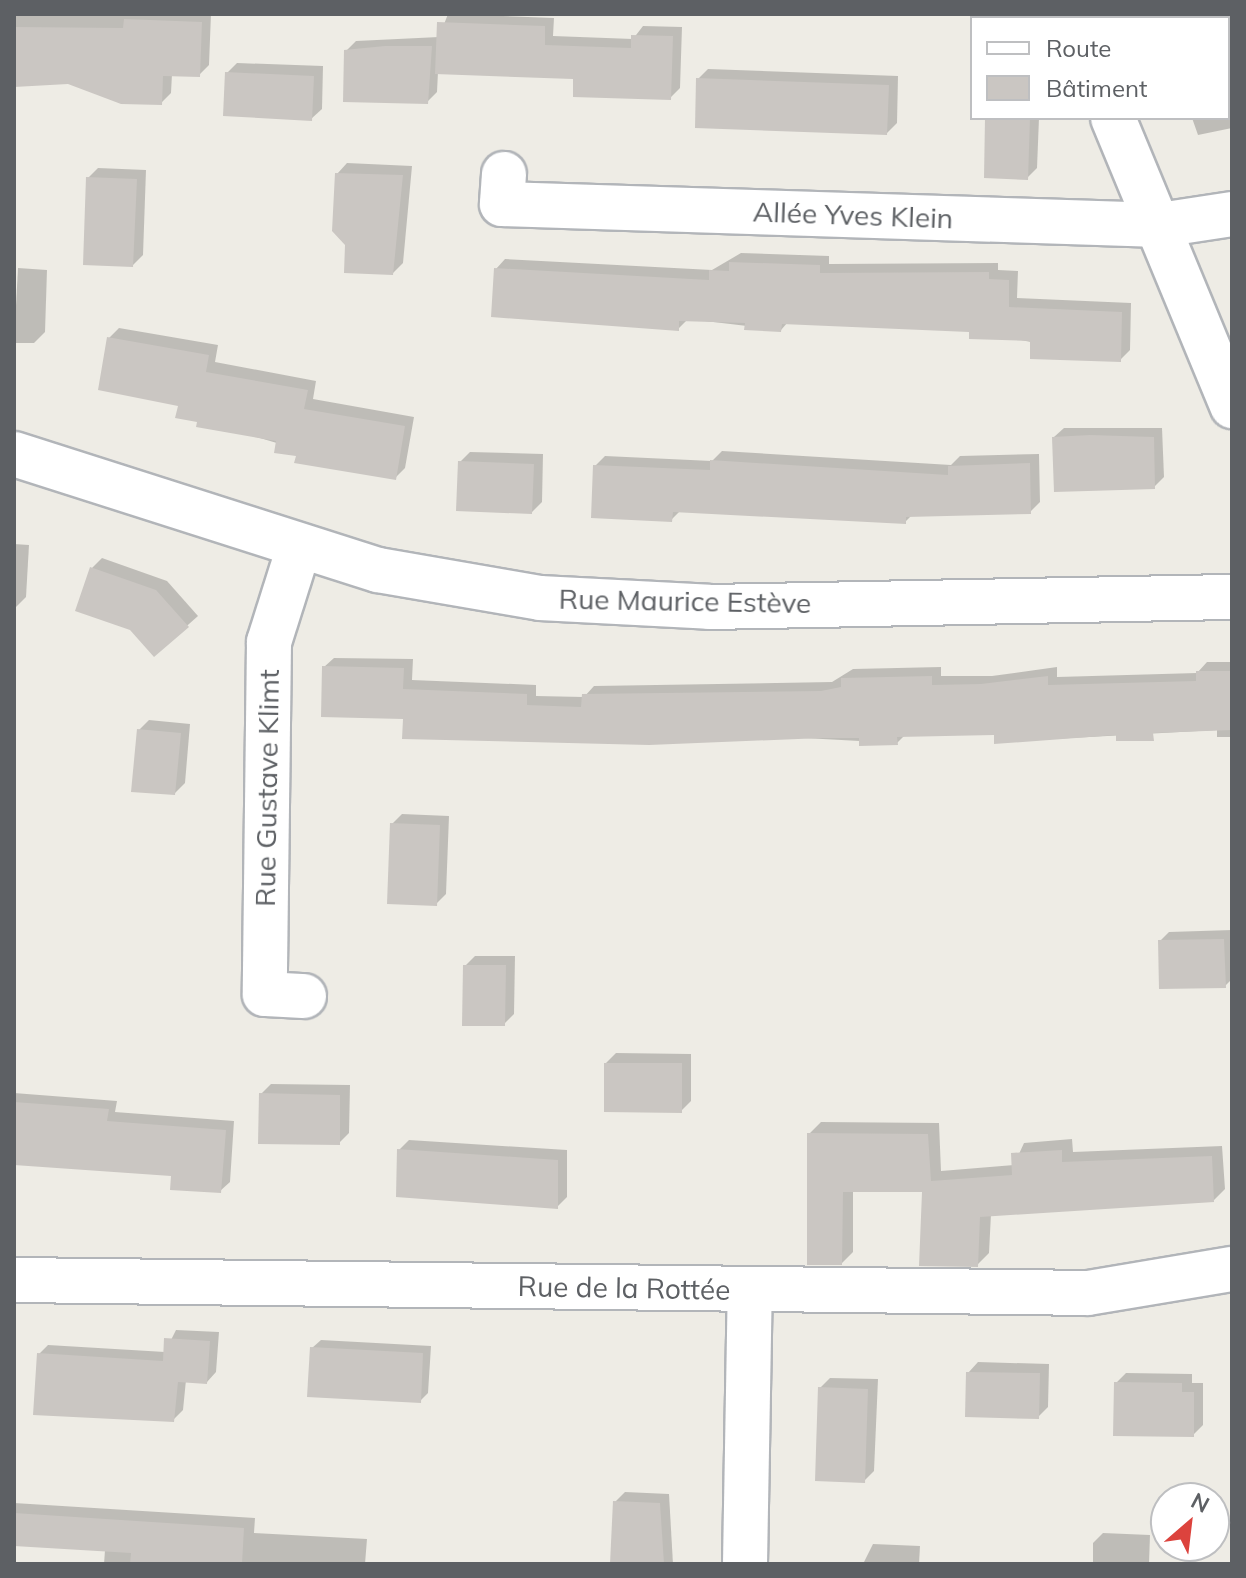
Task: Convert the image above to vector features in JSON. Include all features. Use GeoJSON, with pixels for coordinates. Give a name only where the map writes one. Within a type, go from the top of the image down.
{"type":"FeatureCollection","features":[{"type":"Feature","properties":{"kind":"street"},"geometry":{"type":"LineString","coordinates":[[1114,120],[1160,225],[1232,406]]}},
{"type":"Feature","properties":{"kind":"street","name":"Allée Yves Klein"},"geometry":{"type":"LineString","coordinates":[[504,174],[502,204],[1160,225],[1232,214]]}},
{"type":"Feature","properties":{"kind":"street","name":"Rue Maurice Estève"},"geometry":{"type":"LineString","coordinates":[[14,454],[378,570],[634,605],[1232,597]]}},
{"type":"Feature","properties":{"kind":"street","name":"Rue Gustave Klimt"},"geometry":{"type":"LineString","coordinates":[[299,547],[269,642],[265,994],[304,996]]}},
{"type":"Feature","properties":{"kind":"street","name":"Rue de la Rottée"},"geometry":{"type":"LineString","coordinates":[[14,1280],[1088,1293],[1232,1269]]}},
{"type":"Feature","properties":{"kind":"street"},"geometry":{"type":"LineString","coordinates":[[745,1564],[750,1290]]}},
{"type":"Feature","properties":{"kind":"building"},"geometry":{"type":"Polygon","coordinates":[[[124,19],[202,22],[200,77],[163,76],[162,105],[121,104],[68,84],[14,87],[14,27],[123,28],[124,19]]]}},
{"type":"Feature","properties":{"kind":"building"},"geometry":{"type":"Polygon","coordinates":[[[437,22],[545,26],[545,45],[631,48],[631,35],[673,36],[671,100],[573,97],[573,79],[435,74],[437,22]]]}},
{"type":"Feature","properties":{"kind":"building"},"geometry":{"type":"Polygon","coordinates":[[[432,46],[428,104],[343,102],[344,50],[432,46]]]}},
{"type":"Feature","properties":{"kind":"building"},"geometry":{"type":"Polygon","coordinates":[[[225,72],[314,76],[312,121],[223,116],[225,72]]]}},
{"type":"Feature","properties":{"kind":"building"},"geometry":{"type":"Polygon","coordinates":[[[696,78],[889,85],[887,135],[695,128],[696,78]]]}},
{"type":"Feature","properties":{"kind":"building"},"geometry":{"type":"Polygon","coordinates":[[[985,120],[1030,120],[1028,180],[984,178],[985,120]]]}},
{"type":"Feature","properties":{"kind":"building"},"geometry":{"type":"Polygon","coordinates":[[[335,173],[403,175],[393,275],[344,273],[345,245],[332,231],[335,173]]]}},
{"type":"Feature","properties":{"kind":"building"},"geometry":{"type":"Polygon","coordinates":[[[86,177],[137,179],[133,267],[83,265],[86,177]]]}},
{"type":"Feature","properties":{"kind":"building"},"geometry":{"type":"Polygon","coordinates":[[[729,262],[820,265],[820,273],[989,272],[989,279],[1009,280],[1009,307],[1122,312],[1121,362],[1030,359],[1030,341],[969,339],[969,332],[782,324],[781,332],[744,330],[745,323],[679,321],[679,331],[491,317],[494,268],[709,280],[709,270],[729,271],[729,262]]]}},
{"type":"Feature","properties":{"kind":"building"},"geometry":{"type":"Polygon","coordinates":[[[107,337],[209,355],[206,372],[308,390],[304,409],[405,426],[396,480],[294,463],[296,456],[274,453],[276,441],[196,427],[197,422],[175,418],[178,406],[98,390],[107,337]]]}},
{"type":"Feature","properties":{"kind":"building"},"geometry":{"type":"Polygon","coordinates":[[[1052,437],[1154,437],[1155,489],[1054,492],[1052,437]]]}},
{"type":"Feature","properties":{"kind":"building"},"geometry":{"type":"Polygon","coordinates":[[[710,460],[948,475],[948,466],[1030,463],[1031,514],[906,517],[906,524],[673,512],[672,522],[591,518],[593,465],[710,470],[710,460]]]}},
{"type":"Feature","properties":{"kind":"building"},"geometry":{"type":"Polygon","coordinates":[[[458,461],[534,464],[532,514],[456,511],[458,461]]]}},
{"type":"Feature","properties":{"kind":"building"},"geometry":{"type":"Polygon","coordinates":[[[90,567],[156,590],[189,627],[154,657],[130,630],[75,611],[90,567]]]}},
{"type":"Feature","properties":{"kind":"building"},"geometry":{"type":"Polygon","coordinates":[[[322,666],[404,668],[403,689],[527,694],[527,705],[581,707],[582,694],[821,691],[841,687],[841,678],[932,676],[932,685],[981,684],[1048,676],[1048,685],[1196,681],[1196,671],[1230,671],[1232,730],[1153,733],[1154,741],[1116,741],[1116,735],[994,744],[994,735],[897,737],[898,745],[859,746],[859,738],[649,745],[402,739],[403,719],[321,717],[322,666]]]}},
{"type":"Feature","properties":{"kind":"building"},"geometry":{"type":"Polygon","coordinates":[[[137,729],[181,733],[175,795],[131,792],[137,729]]]}},
{"type":"Feature","properties":{"kind":"building"},"geometry":{"type":"Polygon","coordinates":[[[390,823],[440,825],[437,906],[387,904],[390,823]]]}},
{"type":"Feature","properties":{"kind":"building"},"geometry":{"type":"Polygon","coordinates":[[[1224,939],[1226,988],[1159,989],[1158,940],[1224,939]]]}},
{"type":"Feature","properties":{"kind":"building"},"geometry":{"type":"Polygon","coordinates":[[[463,965],[506,965],[505,1026],[462,1026],[463,965]]]}},
{"type":"Feature","properties":{"kind":"building"},"geometry":{"type":"Polygon","coordinates":[[[604,1063],[682,1063],[682,1113],[604,1112],[604,1063]]]}},
{"type":"Feature","properties":{"kind":"building"},"geometry":{"type":"Polygon","coordinates":[[[259,1093],[340,1095],[340,1145],[258,1144],[259,1093]]]}},
{"type":"Feature","properties":{"kind":"building"},"geometry":{"type":"Polygon","coordinates":[[[14,1102],[109,1109],[107,1121],[226,1130],[221,1193],[170,1190],[171,1176],[14,1165],[14,1102]]]}},
{"type":"Feature","properties":{"kind":"building"},"geometry":{"type":"Polygon","coordinates":[[[807,1133],[928,1134],[931,1181],[1012,1175],[1011,1153],[1062,1150],[1062,1162],[1212,1156],[1214,1202],[980,1217],[978,1267],[919,1266],[922,1192],[843,1192],[842,1265],[807,1265],[807,1133]]]}},
{"type":"Feature","properties":{"kind":"building"},"geometry":{"type":"Polygon","coordinates":[[[397,1149],[558,1160],[558,1209],[396,1197],[397,1149]]]}},
{"type":"Feature","properties":{"kind":"building"},"geometry":{"type":"Polygon","coordinates":[[[164,1338],[210,1341],[207,1384],[178,1382],[174,1422],[33,1415],[37,1353],[163,1361],[164,1338]]]}},
{"type":"Feature","properties":{"kind":"building"},"geometry":{"type":"Polygon","coordinates":[[[310,1347],[423,1353],[421,1403],[307,1397],[310,1347]]]}},
{"type":"Feature","properties":{"kind":"building"},"geometry":{"type":"Polygon","coordinates":[[[966,1372],[1040,1373],[1039,1419],[965,1417],[966,1372]]]}},
{"type":"Feature","properties":{"kind":"building"},"geometry":{"type":"Polygon","coordinates":[[[1114,1382],[1182,1383],[1182,1392],[1194,1392],[1194,1437],[1113,1436],[1114,1382]]]}},
{"type":"Feature","properties":{"kind":"building"},"geometry":{"type":"Polygon","coordinates":[[[818,1387],[868,1389],[865,1483],[815,1481],[818,1387]]]}},
{"type":"Feature","properties":{"kind":"building"},"geometry":{"type":"Polygon","coordinates":[[[613,1501],[660,1503],[664,1564],[610,1564],[613,1501]]]}},
{"type":"Feature","properties":{"kind":"building"},"geometry":{"type":"Polygon","coordinates":[[[14,1513],[244,1528],[242,1564],[130,1564],[131,1553],[14,1546],[14,1513]]]}}]}
